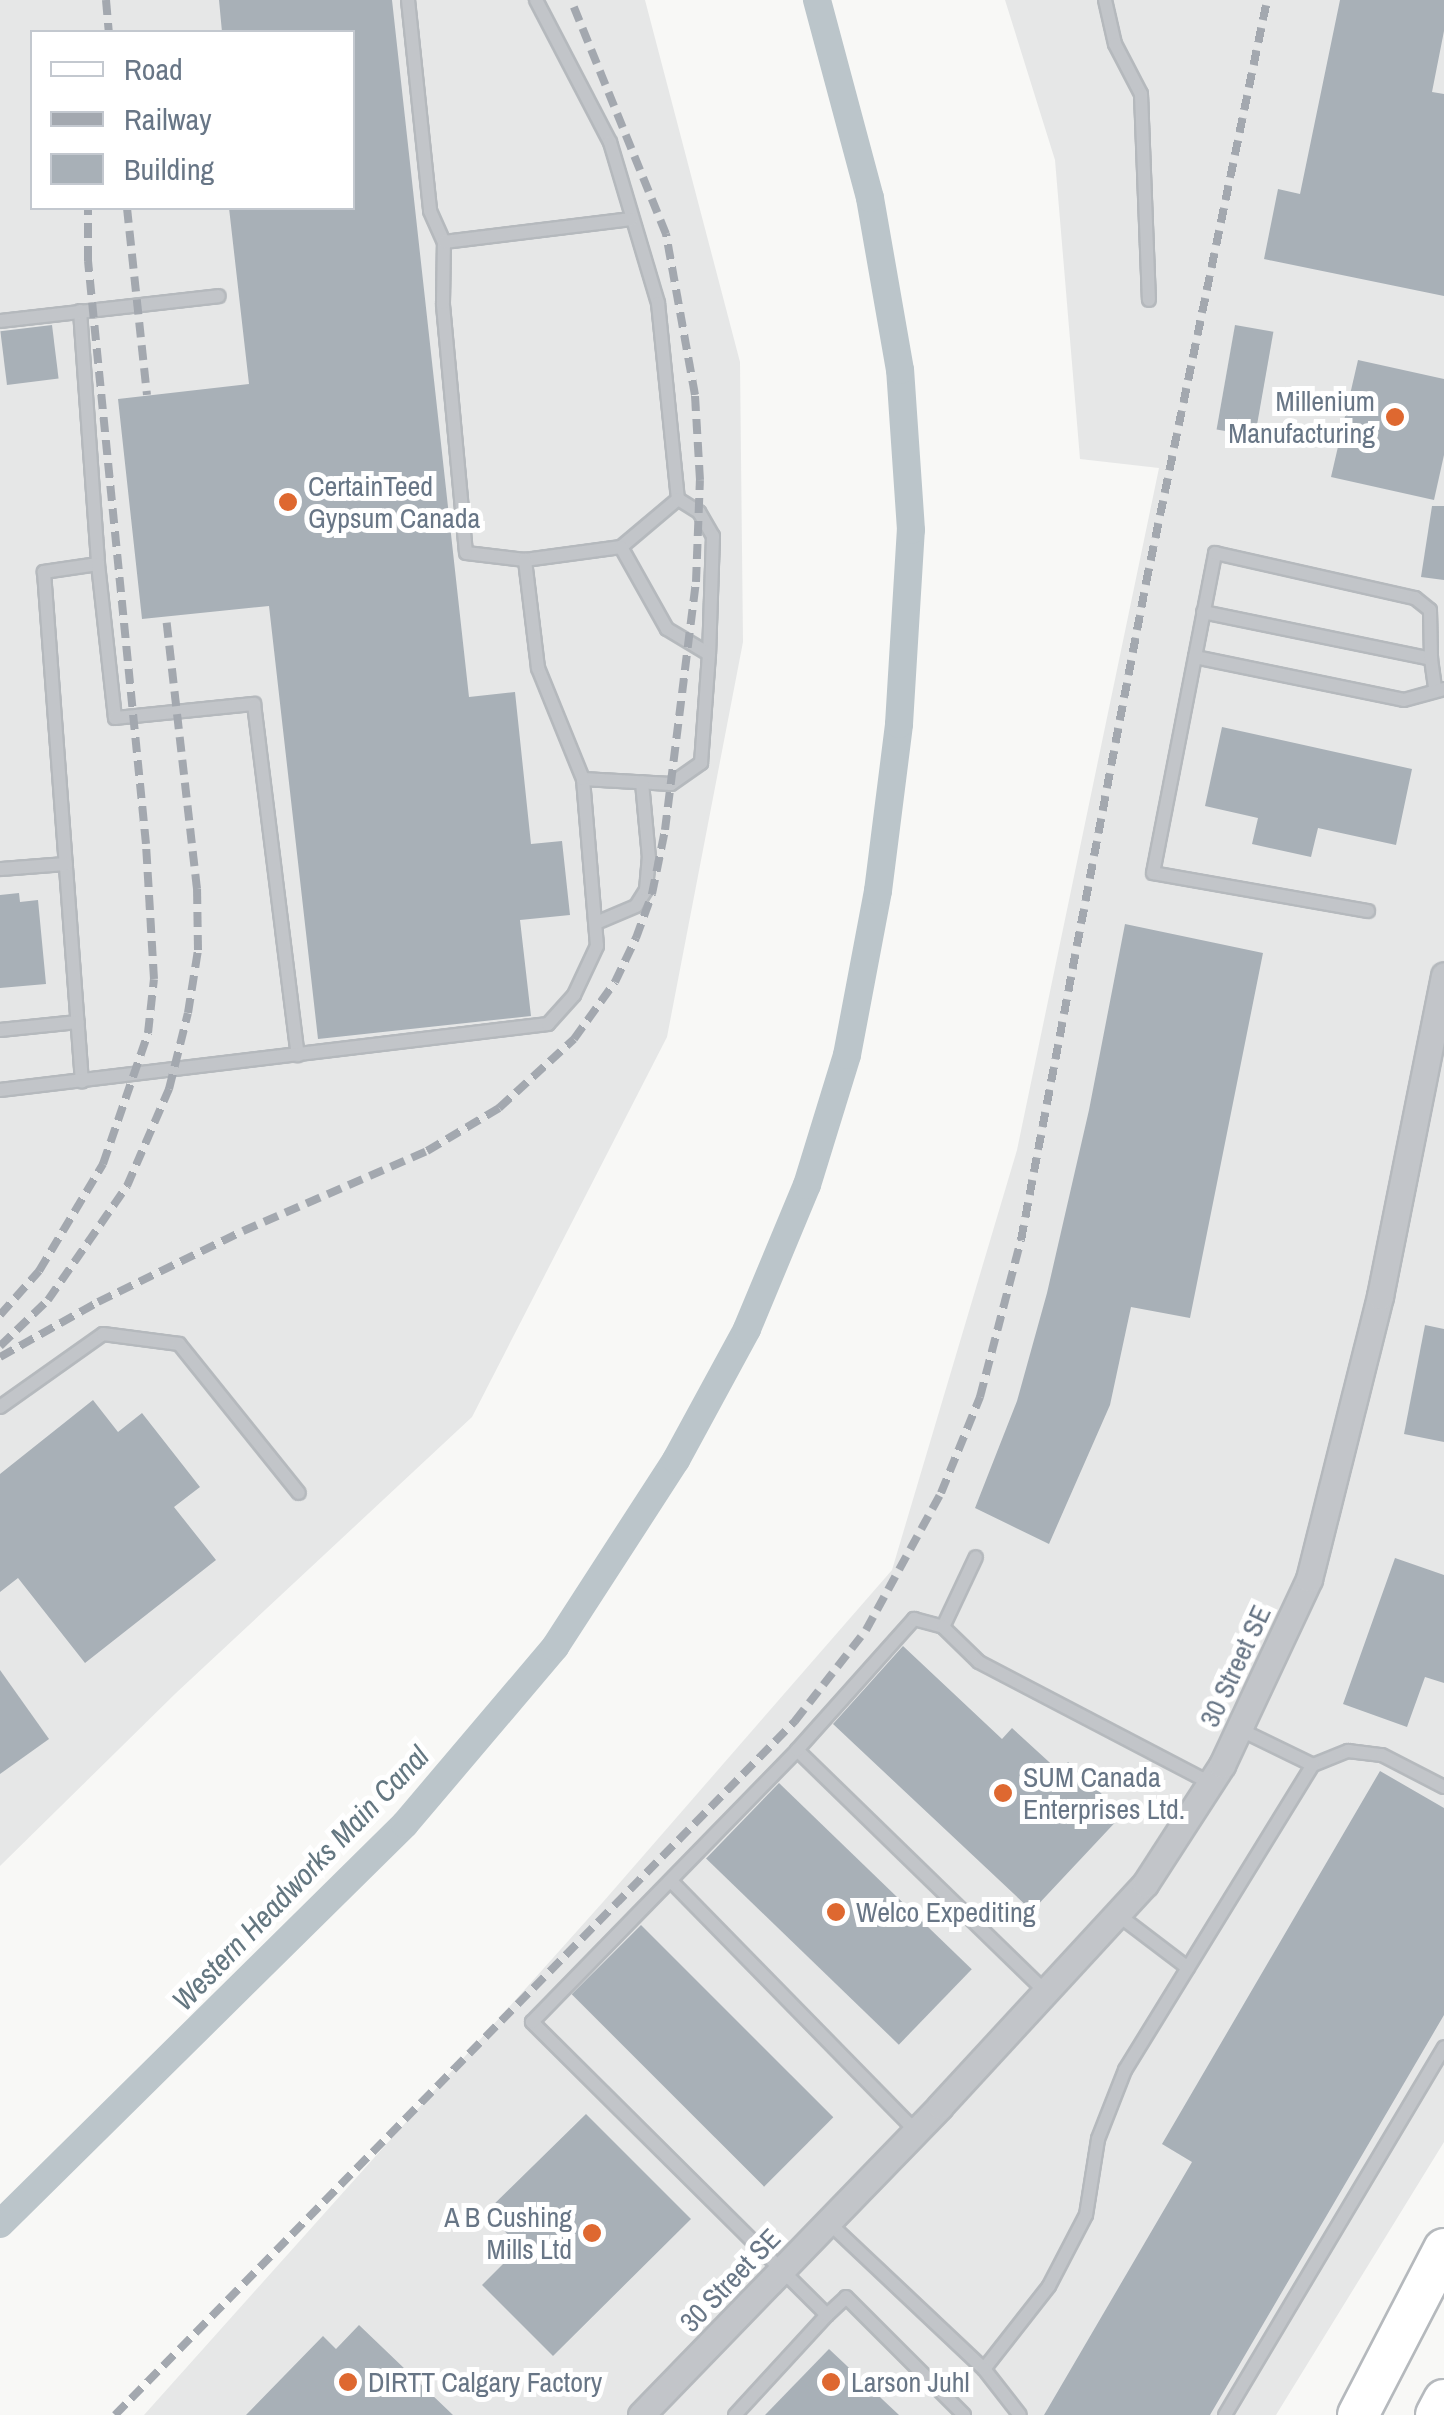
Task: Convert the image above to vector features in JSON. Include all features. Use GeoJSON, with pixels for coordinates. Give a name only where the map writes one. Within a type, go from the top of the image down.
{"type":"FeatureCollection","features":[{"type":"Feature","properties":{"kind":"main road"},"geometry":{"type":"LineString","coordinates":[[1358,2415],[1444,2249]]}},
{"type":"Feature","properties":{"kind":"main road"},"geometry":{"type":"LineString","coordinates":[[1341,2415],[1396,2342]]}},
{"type":"Feature","properties":{"kind":"main road"},"geometry":{"type":"LineString","coordinates":[[1436,2415],[1444,2400]]}},
{"type":"Feature","properties":{"kind":"street","name":"30 Street SE"},"geometry":{"type":"LineString","coordinates":[[641,2415],[916,2131],[1146,1884],[1210,1783],[1309,1579],[1380,1296],[1444,975]]}},
{"type":"Feature","properties":{"kind":"lane"},"geometry":{"type":"LineString","coordinates":[[408,0],[430,211],[444,242],[443,304],[466,553],[525,560],[621,547],[678,499]]}},
{"type":"Feature","properties":{"kind":"lane"},"geometry":{"type":"LineString","coordinates":[[536,0],[610,142],[658,304],[678,499]]}},
{"type":"Feature","properties":{"kind":"lane"},"geometry":{"type":"LineString","coordinates":[[1105,0],[1115,44],[1141,94],[1149,300]]}},
{"type":"Feature","properties":{"kind":"lane"},"geometry":{"type":"LineString","coordinates":[[444,242],[632,219]]}},
{"type":"Feature","properties":{"kind":"lane"},"geometry":{"type":"LineString","coordinates":[[0,321],[219,296]]}},
{"type":"Feature","properties":{"kind":"lane"},"geometry":{"type":"LineString","coordinates":[[80,312],[98,564],[114,718],[254,704],[298,1054]]}},
{"type":"Feature","properties":{"kind":"lane"},"geometry":{"type":"LineString","coordinates":[[583,779],[671,784],[701,763],[713,536],[699,512],[678,499]]}},
{"type":"Feature","properties":{"kind":"lane"},"geometry":{"type":"LineString","coordinates":[[621,547],[666,629],[709,654]]}},
{"type":"Feature","properties":{"kind":"lane"},"geometry":{"type":"LineString","coordinates":[[1195,657],[1404,700],[1440,689],[1431,659],[1430,610],[1414,598],[1215,553],[1153,872],[1368,910]]}},
{"type":"Feature","properties":{"kind":"lane"},"geometry":{"type":"LineString","coordinates":[[0,1090],[548,1024],[574,996],[597,946],[596,923],[583,779],[538,668],[525,560]]}},
{"type":"Feature","properties":{"kind":"lane"},"geometry":{"type":"LineString","coordinates":[[82,1082],[44,572],[98,564]]}},
{"type":"Feature","properties":{"kind":"lane"},"geometry":{"type":"LineString","coordinates":[[1203,612],[1431,659]]}},
{"type":"Feature","properties":{"kind":"lane"},"geometry":{"type":"LineString","coordinates":[[596,923],[636,906],[646,890],[649,858],[642,782]]}},
{"type":"Feature","properties":{"kind":"lane"},"geometry":{"type":"LineString","coordinates":[[0,869],[66,864]]}},
{"type":"Feature","properties":{"kind":"lane"},"geometry":{"type":"LineString","coordinates":[[0,1030],[78,1022]]}},
{"type":"Feature","properties":{"kind":"lane"},"geometry":{"type":"LineString","coordinates":[[0,1407],[103,1334],[179,1344],[299,1493]]}},
{"type":"Feature","properties":{"kind":"lane"},"geometry":{"type":"LineString","coordinates":[[942,1627],[976,1557]]}},
{"type":"Feature","properties":{"kind":"lane"},"geometry":{"type":"LineString","coordinates":[[827,2315],[532,2022],[798,1750],[914,1619],[942,1627],[979,1662],[1210,1783]]}},
{"type":"Feature","properties":{"kind":"lane"},"geometry":{"type":"LineString","coordinates":[[1239,1729],[1313,1764]]}},
{"type":"Feature","properties":{"kind":"lane"},"geometry":{"type":"LineString","coordinates":[[798,1750],[1046,1992]]}},
{"type":"Feature","properties":{"kind":"lane"},"geometry":{"type":"LineString","coordinates":[[984,2369],[1050,2286],[1086,2215],[1098,2138],[1124,2070],[1313,1764],[1348,1751],[1382,1754],[1444,1786]]}},
{"type":"Feature","properties":{"kind":"lane"},"geometry":{"type":"LineString","coordinates":[[671,1881],[916,2131]]}},
{"type":"Feature","properties":{"kind":"lane"},"geometry":{"type":"LineString","coordinates":[[1117,1914],[1188,1968]]}},
{"type":"Feature","properties":{"kind":"lane"},"geometry":{"type":"LineString","coordinates":[[1225,2415],[1444,2047]]}},
{"type":"Feature","properties":{"kind":"lane"},"geometry":{"type":"LineString","coordinates":[[828,2222],[984,2369],[1020,2415]]}},
{"type":"Feature","properties":{"kind":"lane"},"geometry":{"type":"LineString","coordinates":[[735,2415],[846,2296],[964,2415]]}},
{"type":"Feature","properties":{"kind":"shaded area"},"geometry":{"type":"Polygon","coordinates":[[[0,0],[645,0],[740,362],[743,642],[667,1037],[472,1417],[176,1693],[0,1866],[0,0]]]}},
{"type":"Feature","properties":{"kind":"shaded area"},"geometry":{"type":"Polygon","coordinates":[[[1005,0],[1444,0],[1444,2142],[1276,2415],[144,2415],[603,1902],[892,1570],[1017,1150],[1159,468],[1080,459],[1055,160],[1005,0]]]}},
{"type":"Feature","properties":{"kind":"building","name":"CertainTeed Gypsum Canada"},"geometry":{"type":"Polygon","coordinates":[[[219,0],[392,0],[469,697],[515,692],[531,844],[562,841],[570,915],[520,920],[531,1016],[318,1039],[269,606],[142,619],[118,399],[249,384],[229,210],[355,210],[355,30],[222,30],[219,0]]]}},
{"type":"Feature","properties":{"kind":"building"},"geometry":{"type":"Polygon","coordinates":[[[1340,0],[1444,0],[1444,31],[1432,92],[1444,94],[1444,296],[1264,259],[1278,189],[1300,194],[1340,0]]]}},
{"type":"Feature","properties":{"kind":"building"},"geometry":{"type":"Polygon","coordinates":[[[52,325],[59,379],[7,385],[0,331],[52,325]]]}},
{"type":"Feature","properties":{"kind":"building"},"geometry":{"type":"Polygon","coordinates":[[[1235,325],[1273,332],[1255,436],[1217,429],[1235,325]]]}},
{"type":"Feature","properties":{"kind":"building","name":"Millenium Manufacturing"},"geometry":{"type":"Polygon","coordinates":[[[1358,360],[1444,379],[1444,455],[1434,500],[1331,477],[1358,360]]]}},
{"type":"Feature","properties":{"kind":"building"},"geometry":{"type":"Polygon","coordinates":[[[1432,506],[1444,506],[1444,580],[1421,577],[1432,506]]]}},
{"type":"Feature","properties":{"kind":"building"},"geometry":{"type":"Polygon","coordinates":[[[1222,727],[1412,769],[1396,845],[1318,828],[1311,857],[1252,844],[1258,818],[1205,806],[1222,727]]]}},
{"type":"Feature","properties":{"kind":"building"},"geometry":{"type":"Polygon","coordinates":[[[19,893],[20,902],[38,900],[46,984],[0,988],[0,895],[19,893]]]}},
{"type":"Feature","properties":{"kind":"building"},"geometry":{"type":"Polygon","coordinates":[[[1125,924],[1263,953],[1190,1318],[1131,1307],[1110,1405],[1049,1544],[975,1508],[1017,1401],[1047,1293],[1089,1110],[1125,924]]]}},
{"type":"Feature","properties":{"kind":"building"},"geometry":{"type":"Polygon","coordinates":[[[1425,1325],[1444,1329],[1444,1442],[1404,1434],[1425,1325]]]}},
{"type":"Feature","properties":{"kind":"building"},"geometry":{"type":"Polygon","coordinates":[[[93,1400],[118,1432],[142,1413],[200,1487],[174,1507],[216,1560],[85,1663],[18,1578],[0,1592],[0,1474],[93,1400]]]}},
{"type":"Feature","properties":{"kind":"building"},"geometry":{"type":"Polygon","coordinates":[[[1395,1558],[1444,1575],[1444,1683],[1425,1677],[1407,1727],[1343,1704],[1395,1558]]]}},
{"type":"Feature","properties":{"kind":"building","name":"SUM Canada Enterprises Ltd."},"geometry":{"type":"Polygon","coordinates":[[[903,1646],[1002,1739],[1012,1728],[1060,1772],[1068,1762],[1123,1814],[1032,1911],[833,1724],[903,1646]]]}},
{"type":"Feature","properties":{"kind":"building"},"geometry":{"type":"Polygon","coordinates":[[[0,1670],[49,1739],[0,1774],[0,1670]]]}},
{"type":"Feature","properties":{"kind":"building"},"geometry":{"type":"Polygon","coordinates":[[[1380,1771],[1444,1808],[1444,2015],[1210,2415],[1044,2415],[1192,2162],[1162,2144],[1380,1771]]]}},
{"type":"Feature","properties":{"kind":"building","name":"Welco Expediting"},"geometry":{"type":"Polygon","coordinates":[[[779,1783],[972,1969],[899,2045],[706,1859],[779,1783]]]}},
{"type":"Feature","properties":{"kind":"building"},"geometry":{"type":"Polygon","coordinates":[[[641,1925],[833,2117],[764,2187],[572,1994],[641,1925]]]}},
{"type":"Feature","properties":{"kind":"building","name":"A B Cushing Mills Ltd"},"geometry":{"type":"Polygon","coordinates":[[[586,2114],[691,2219],[553,2356],[482,2285],[520,2247],[486,2212],[586,2114]]]}},
{"type":"Feature","properties":{"kind":"building","name":"DIRTT Calgary Factory"},"geometry":{"type":"Polygon","coordinates":[[[359,2325],[453,2415],[246,2415],[323,2336],[336,2349],[359,2325]]]}},
{"type":"Feature","properties":{"kind":"building","name":"Larson Juhl"},"geometry":{"type":"Polygon","coordinates":[[[829,2349],[899,2415],[765,2415],[829,2349]]]}},
{"type":"Feature","properties":{"kind":"waterway","name":"Western Headworks Main Canal"},"geometry":{"type":"LineString","coordinates":[[0,2224],[405,1824],[555,1647],[676,1460],[747,1329],[807,1185],[847,1055],[878,891],[899,724],[911,530],[900,370],[870,198],[817,0]]}},
{"type":"Feature","properties":{"kind":"railway"},"geometry":{"type":"LineString","coordinates":[[106,0],[109,30]]}},
{"type":"Feature","properties":{"kind":"railway"},"geometry":{"type":"LineString","coordinates":[[0,1357],[98,1302],[243,1231],[427,1151],[499,1108],[574,1039],[615,982],[636,938],[652,894],[665,830],[696,582],[700,480],[695,395],[666,234],[571,0]]}},
{"type":"Feature","properties":{"kind":"railway"},"geometry":{"type":"LineString","coordinates":[[115,2415],[795,1721],[866,1630],[941,1493],[980,1397],[1021,1240],[1146,583],[1267,0]]}},
{"type":"Feature","properties":{"kind":"railway"},"geometry":{"type":"LineString","coordinates":[[0,1315],[39,1271],[103,1164],[148,1033],[154,979],[146,844],[88,261],[88,210]]}},
{"type":"Feature","properties":{"kind":"railway"},"geometry":{"type":"LineString","coordinates":[[127,210],[147,395]]}},
{"type":"Feature","properties":{"kind":"railway"},"geometry":{"type":"LineString","coordinates":[[0,1346],[48,1300],[127,1186],[169,1089],[188,1013],[198,950],[197,889],[166,617]]}},
{"type":"Feature","properties":{"kind":"place","name":"Millenium Manufacturing"},"geometry":{"type":"Point","coordinates":[1395,417]}},
{"type":"Feature","properties":{"kind":"place","name":"CertainTeed Gypsum Canada"},"geometry":{"type":"Point","coordinates":[288,502]}},
{"type":"Feature","properties":{"kind":"place","name":"SUM Canada Enterprises Ltd."},"geometry":{"type":"Point","coordinates":[1003,1793]}},
{"type":"Feature","properties":{"kind":"place","name":"Welco Expediting"},"geometry":{"type":"Point","coordinates":[836,1912]}},
{"type":"Feature","properties":{"kind":"place","name":"A B Cushing Mills Ltd"},"geometry":{"type":"Point","coordinates":[592,2233]}},
{"type":"Feature","properties":{"kind":"place","name":"DIRTT Calgary Factory"},"geometry":{"type":"Point","coordinates":[348,2382]}},
{"type":"Feature","properties":{"kind":"place","name":"Larson Juhl"},"geometry":{"type":"Point","coordinates":[831,2382]}}]}
